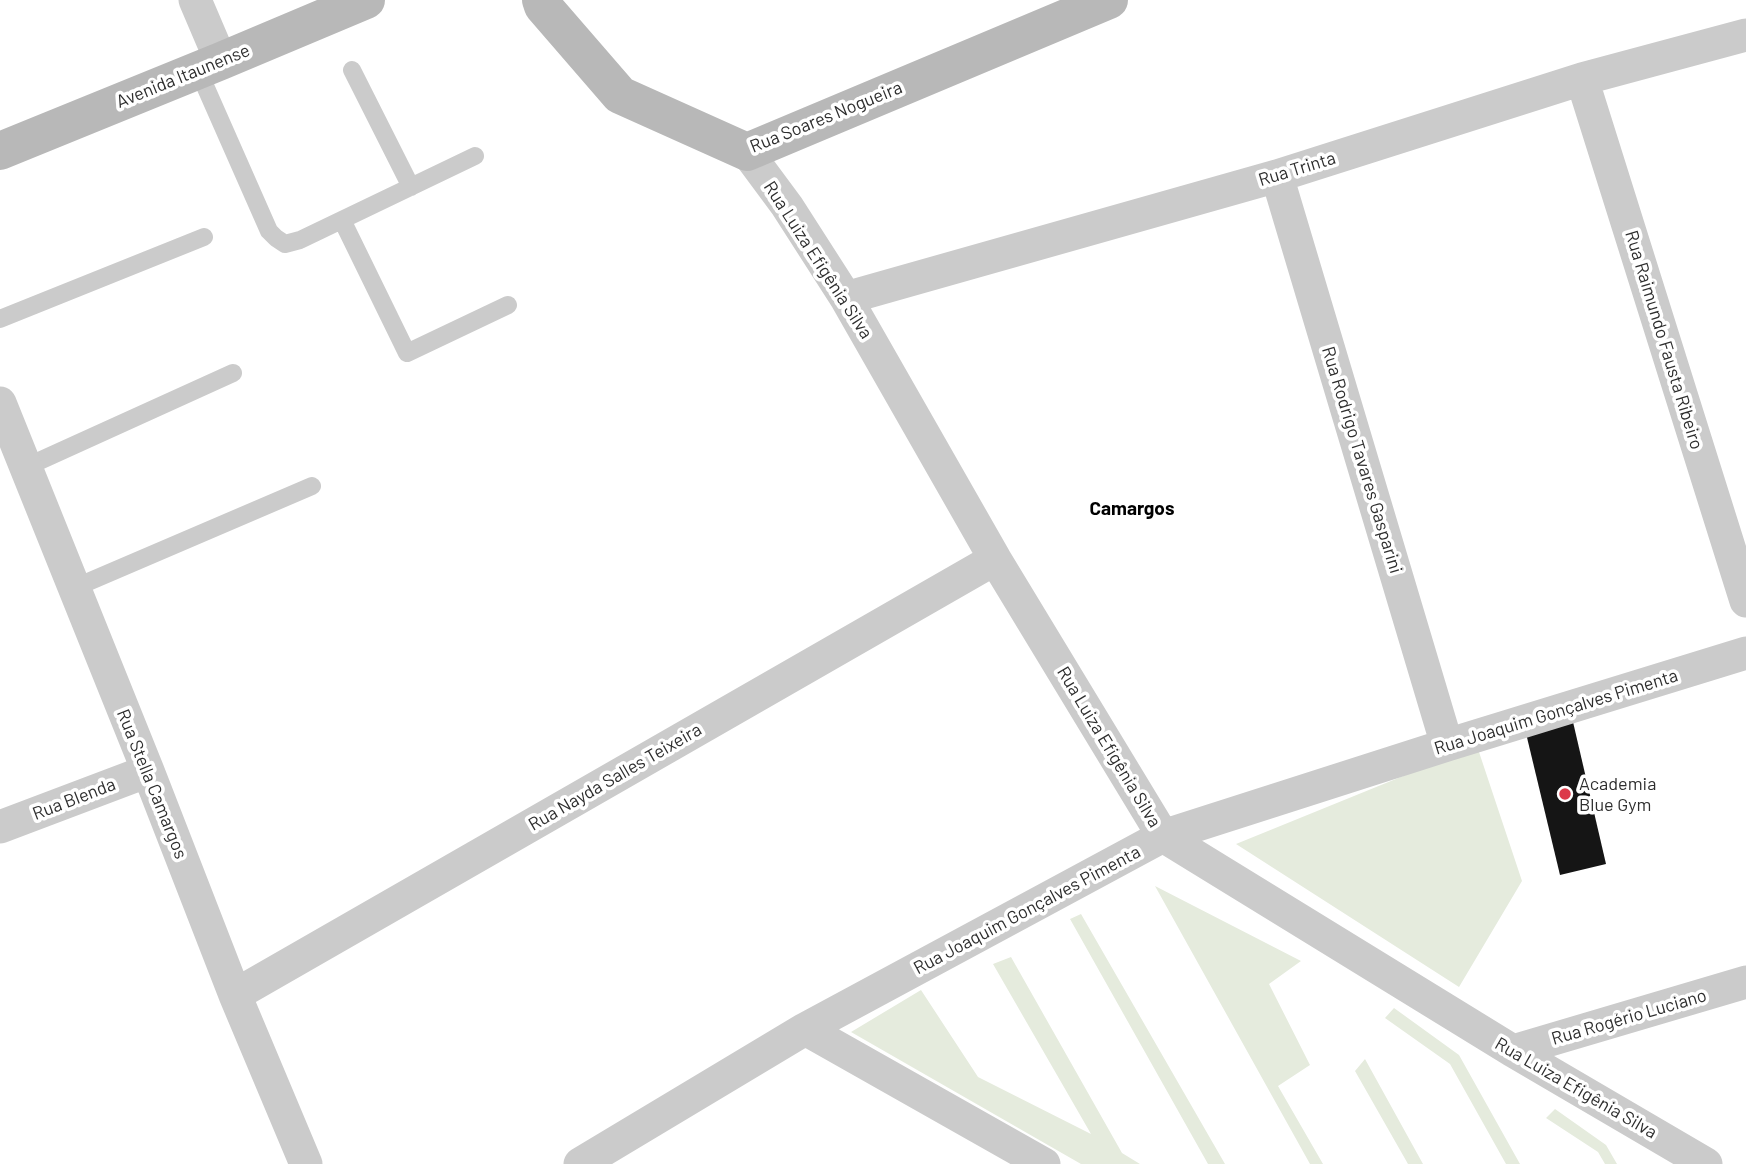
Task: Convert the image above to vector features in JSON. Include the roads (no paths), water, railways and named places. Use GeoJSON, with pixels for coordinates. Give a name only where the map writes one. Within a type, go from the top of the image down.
{"type":"FeatureCollection","features":[{"type":"Feature","properties":{"kind":"street"},"geometry":{"type":"LineString","coordinates":[[195,0],[210,66]]}},
{"type":"Feature","properties":{"kind":"street","name":"Avenida Itaunense"},"geometry":{"type":"LineString","coordinates":[[0,151],[366,0]]}},
{"type":"Feature","properties":{"kind":"street","name":"Rua Soares Nogueira"},"geometry":{"type":"LineString","coordinates":[[541,0],[543,6],[620,95],[747,152],[1109,0]]}},
{"type":"Feature","properties":{"kind":"street","name":"Rua Trinta"},"geometry":{"type":"LineString","coordinates":[[846,298],[1277,176],[1582,79],[1746,35]]}},
{"type":"Feature","properties":{"kind":"street","name":"Rua Raimundo Fausta Ribeiro"},"geometry":{"type":"LineString","coordinates":[[1582,79],[1746,601]]}},
{"type":"Feature","properties":{"kind":"street","name":"Rua Luiza Efigênia Silva"},"geometry":{"type":"LineString","coordinates":[[747,152],[787,206],[846,298],[995,559],[1163,836],[1513,1051],[1706,1164]]}},
{"type":"Feature","properties":{"kind":"street","name":"Rua Rodrigo Tavares Gasparini"},"geometry":{"type":"LineString","coordinates":[[1277,176],[1447,745]]}},
{"type":"Feature","properties":{"kind":"street","name":"Rua Stella Camargos"},"geometry":{"type":"LineString","coordinates":[[0,403],[235,996],[306,1164]]}},
{"type":"Feature","properties":{"kind":"street","name":"Rua Nayda Salles Teixeira"},"geometry":{"type":"LineString","coordinates":[[235,996],[995,559]]}},
{"type":"Feature","properties":{"kind":"street","name":"Rua Joaquim Gonçalves Pimenta"},"geometry":{"type":"LineString","coordinates":[[580,1164],[805,1029],[1163,836],[1746,653]]}},
{"type":"Feature","properties":{"kind":"street","name":"Rua Blenda"},"geometry":{"type":"LineString","coordinates":[[0,827],[148,771]]}},
{"type":"Feature","properties":{"kind":"street","name":"Rua Rogério Luciano"},"geometry":{"type":"LineString","coordinates":[[1513,1051],[1746,982]]}},
{"type":"Feature","properties":{"kind":"street"},"geometry":{"type":"LineString","coordinates":[[805,1029],[1044,1164]]}},
{"type":"Feature","properties":{"kind":"lane"},"geometry":{"type":"LineString","coordinates":[[210,66],[269,231],[285,244],[300,240],[475,156]]}},
{"type":"Feature","properties":{"kind":"lane"},"geometry":{"type":"LineString","coordinates":[[352,70],[411,187]]}},
{"type":"Feature","properties":{"kind":"lane"},"geometry":{"type":"LineString","coordinates":[[342,220],[407,353],[509,304]]}},
{"type":"Feature","properties":{"kind":"lane"},"geometry":{"type":"LineString","coordinates":[[0,319],[204,237]]}},
{"type":"Feature","properties":{"kind":"lane"},"geometry":{"type":"LineString","coordinates":[[26,467],[233,373]]}},
{"type":"Feature","properties":{"kind":"lane"},"geometry":{"type":"LineString","coordinates":[[74,588],[312,486]]}},
{"type":"Feature","properties":{"kind":"place","name":"Academia Blue Gym"},"geometry":{"type":"Point","coordinates":[1565,794]}},
{"type":"Feature","properties":{"kind":"district","name":"Camargos"},"geometry":{"type":"Point","coordinates":[1132,509]}}]}
